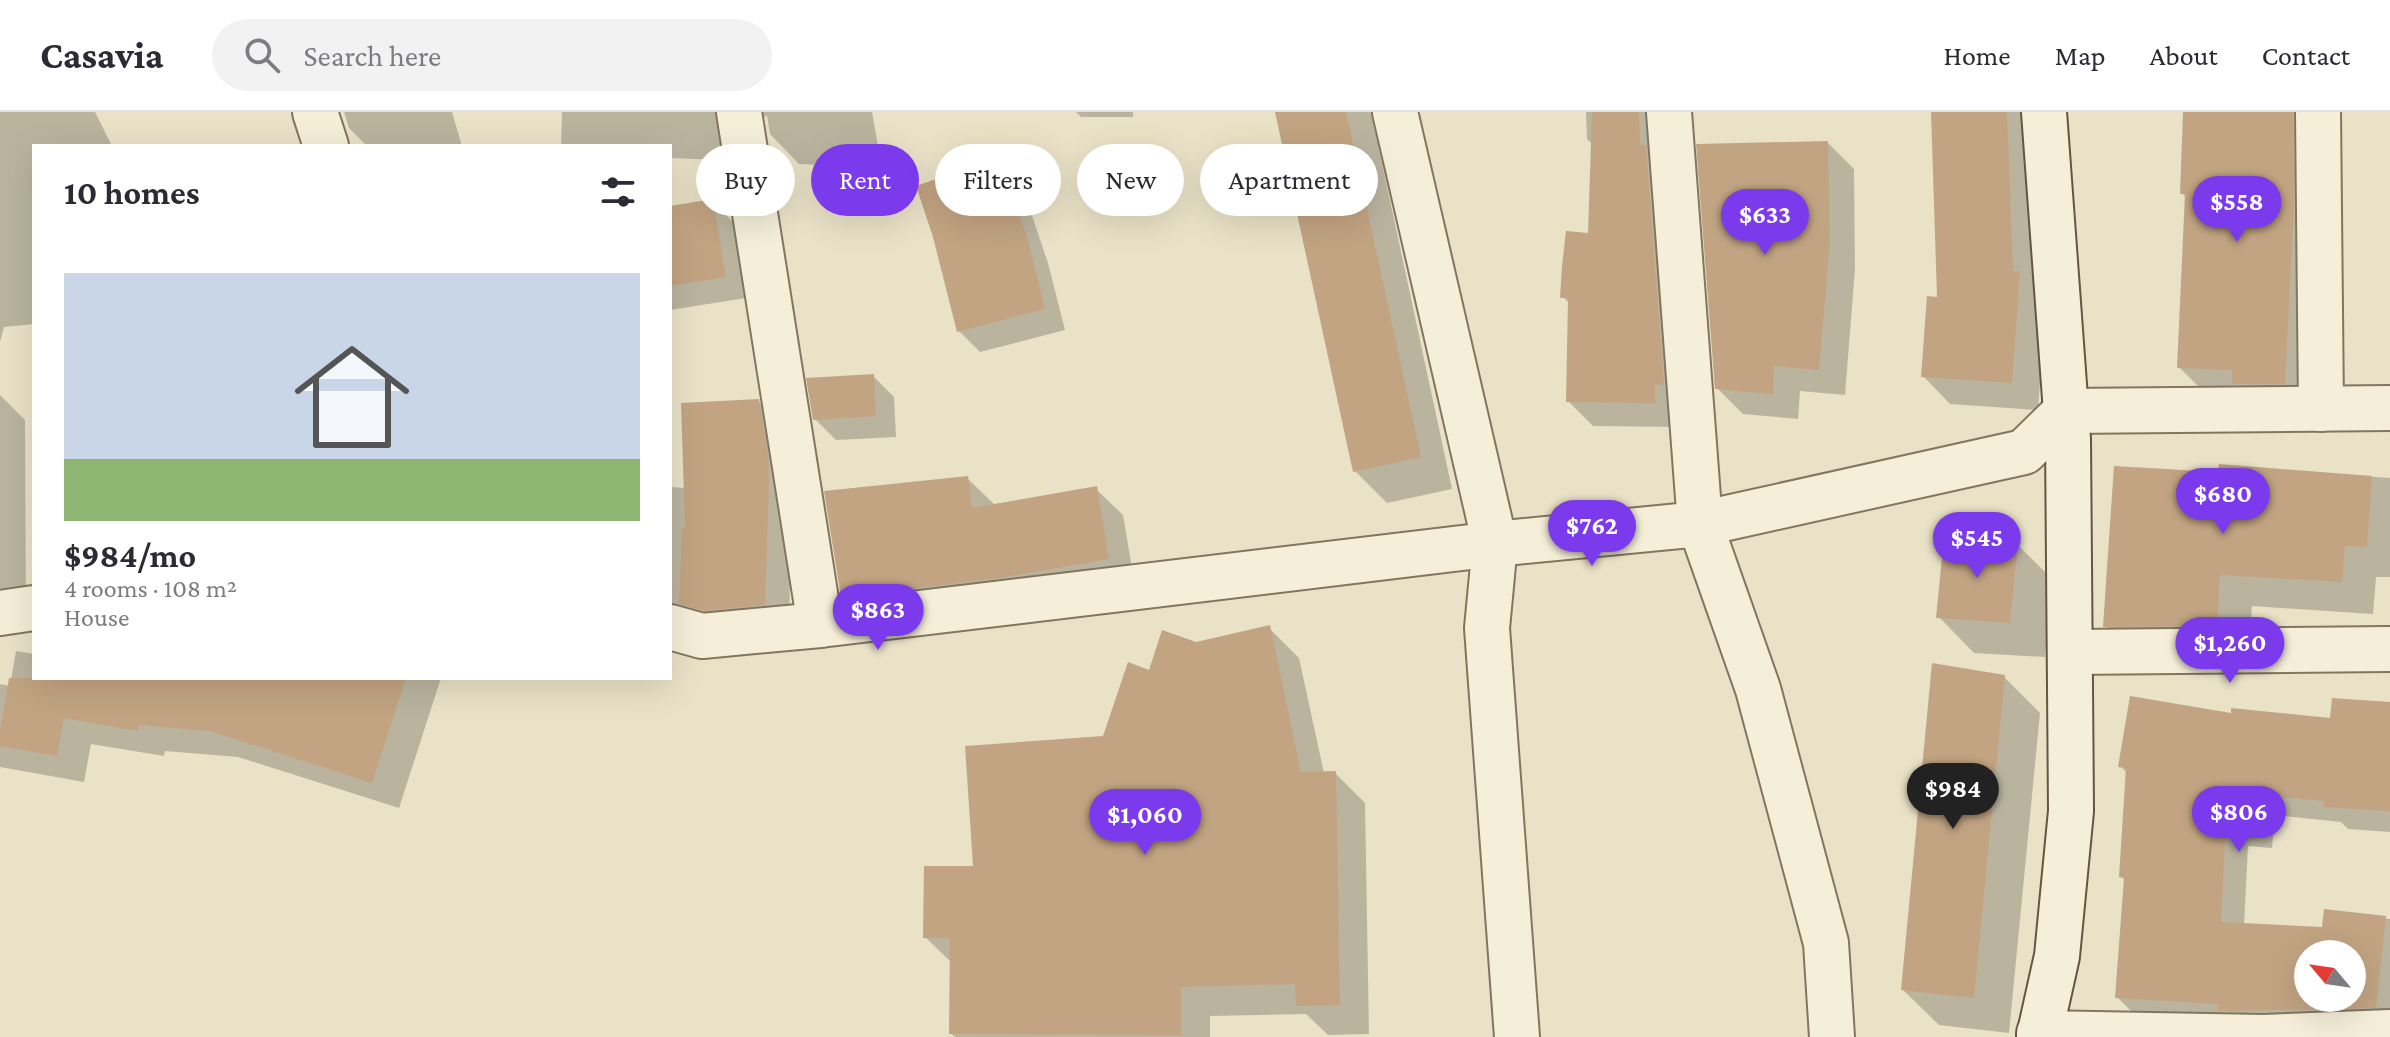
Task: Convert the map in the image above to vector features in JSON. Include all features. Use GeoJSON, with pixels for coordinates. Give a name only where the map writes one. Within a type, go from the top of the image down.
{"type":"FeatureCollection","features":[{"type":"Feature","properties":{"kind":"street"},"geometry":{"type":"LineString","coordinates":[[315,112],[325,144]]}},
{"type":"Feature","properties":{"kind":"street"},"geometry":{"type":"LineString","coordinates":[[739,112],[820,625]]}},
{"type":"Feature","properties":{"kind":"street"},"geometry":{"type":"LineString","coordinates":[[1395,112],[1495,544],[1487,628],[1517,1037]]}},
{"type":"Feature","properties":{"kind":"street"},"geometry":{"type":"LineString","coordinates":[[1669,112],[1700,524],[1758,689],[1826,943],[1832,1037]]}},
{"type":"Feature","properties":{"kind":"street"},"geometry":{"type":"LineString","coordinates":[[2044,112],[2066,411],[2071,811],[2057,956],[2039,1035],[2264,1037],[2364,1034]]}},
{"type":"Feature","properties":{"kind":"street"},"geometry":{"type":"LineString","coordinates":[[2318,112],[2321,409]]}},
{"type":"Feature","properties":{"kind":"street"},"geometry":{"type":"LineString","coordinates":[[672,628],[702,636],[820,625],[1495,544],[1700,524],[2024,452],[2066,411],[2390,408]]}},
{"type":"Feature","properties":{"kind":"street"},"geometry":{"type":"LineString","coordinates":[[0,613],[32,608]]}},
{"type":"Feature","properties":{"kind":"street"},"geometry":{"type":"LineString","coordinates":[[2070,652],[2390,649]]}},
{"type":"Feature","properties":{"kind":"building"},"geometry":{"type":"Polygon","coordinates":[[[1275,112],[1346,112],[1353,144],[1282,144],[1275,112]]]}},
{"type":"Feature","properties":{"kind":"building"},"geometry":{"type":"Polygon","coordinates":[[[1592,112],[1639,112],[1640,145],[1646,145],[1664,385],[1655,384],[1655,403],[1566,402],[1568,298],[1560,298],[1562,266],[1566,231],[1588,233],[1592,112]]]}},
{"type":"Feature","properties":{"kind":"building"},"geometry":{"type":"Polygon","coordinates":[[[1931,112],[2007,112],[2013,271],[2020,271],[2012,383],[1921,377],[1927,296],[1937,297],[1931,112]]]}},
{"type":"Feature","properties":{"kind":"building"},"geometry":{"type":"Polygon","coordinates":[[[2183,112],[2293,112],[2294,201],[2285,384],[2232,384],[2232,370],[2177,368],[2185,194],[2180,194],[2183,112]]]}},
{"type":"Feature","properties":{"kind":"building"},"geometry":{"type":"Polygon","coordinates":[[[1828,141],[1830,242],[1819,370],[1774,366],[1773,394],[1715,389],[1696,144],[1828,141]]]}},
{"type":"Feature","properties":{"kind":"building"},"geometry":{"type":"Polygon","coordinates":[[[935,179],[935,216],[1020,216],[1045,309],[957,332],[919,195],[919,185],[935,179]]]}},
{"type":"Feature","properties":{"kind":"building"},"geometry":{"type":"Polygon","coordinates":[[[696,202],[696,216],[716,216],[726,277],[672,286],[672,206],[696,202]]]}},
{"type":"Feature","properties":{"kind":"building"},"geometry":{"type":"Polygon","coordinates":[[[1298,216],[1369,216],[1421,457],[1353,472],[1298,216]]]}},
{"type":"Feature","properties":{"kind":"building"},"geometry":{"type":"Polygon","coordinates":[[[874,374],[876,416],[813,420],[806,378],[874,374]]]}},
{"type":"Feature","properties":{"kind":"building"},"geometry":{"type":"Polygon","coordinates":[[[759,399],[769,482],[765,605],[704,611],[679,604],[682,528],[685,528],[681,403],[759,399]]]}},
{"type":"Feature","properties":{"kind":"building"},"geometry":{"type":"Polygon","coordinates":[[[2219,464],[2372,476],[2367,547],[2345,546],[2342,582],[2220,575],[2217,626],[2103,627],[2114,466],[2218,472],[2219,464]]]}},
{"type":"Feature","properties":{"kind":"building"},"geometry":{"type":"Polygon","coordinates":[[[968,476],[972,508],[1097,486],[1109,559],[1000,578],[841,597],[824,491],[968,476]]]}},
{"type":"Feature","properties":{"kind":"building"},"geometry":{"type":"Polygon","coordinates":[[[1944,536],[2018,542],[2010,623],[1936,618],[1944,536]]]}},
{"type":"Feature","properties":{"kind":"building"},"geometry":{"type":"Polygon","coordinates":[[[1270,625],[1301,772],[1336,771],[1340,1005],[1296,1006],[1295,984],[1181,987],[1181,1035],[949,1034],[950,938],[923,938],[924,866],[973,866],[965,746],[1103,736],[1128,662],[1149,670],[1162,630],[1196,642],[1270,625]]]}},
{"type":"Feature","properties":{"kind":"building"},"geometry":{"type":"Polygon","coordinates":[[[1932,663],[2005,675],[1974,998],[1901,990],[1932,663]]]}},
{"type":"Feature","properties":{"kind":"building"},"geometry":{"type":"Polygon","coordinates":[[[9,678],[405,680],[372,783],[210,731],[139,725],[138,731],[64,718],[57,756],[0,746],[9,678]]]}},
{"type":"Feature","properties":{"kind":"building"},"geometry":{"type":"Polygon","coordinates":[[[2130,696],[2231,713],[2231,708],[2330,718],[2332,698],[2390,702],[2390,811],[2323,807],[2324,801],[2253,794],[2250,827],[2226,824],[2221,922],[2322,927],[2324,909],[2386,916],[2376,1008],[2366,1008],[2366,940],[2294,940],[2294,1010],[2218,1011],[2218,1004],[2115,998],[2124,878],[2119,877],[2126,768],[2118,767],[2130,696]]]}}]}
